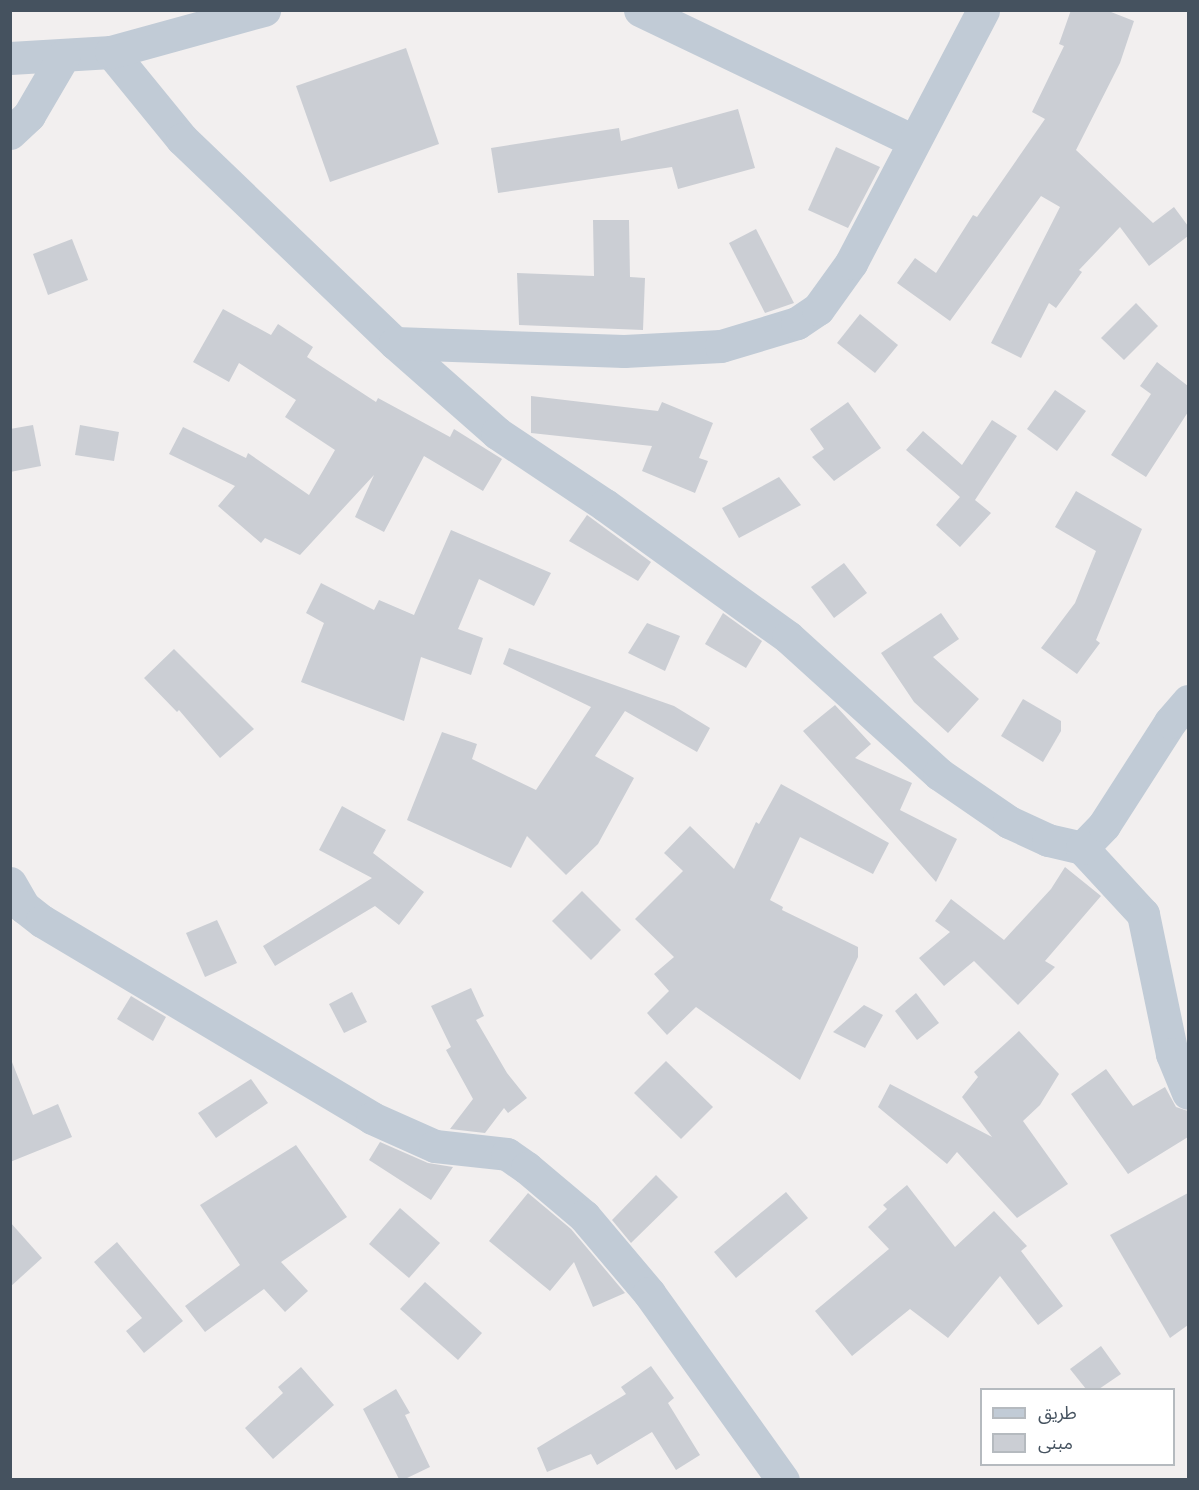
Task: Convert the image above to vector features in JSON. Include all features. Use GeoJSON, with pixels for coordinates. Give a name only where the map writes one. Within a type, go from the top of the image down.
{"type":"FeatureCollection","features":[{"type":"Feature","properties":{"kind":"street"},"geometry":{"type":"LineString","coordinates":[[10,58],[111,52],[264,10]]}},
{"type":"Feature","properties":{"kind":"street"},"geometry":{"type":"LineString","coordinates":[[639,10],[913,141]]}},
{"type":"Feature","properties":{"kind":"street"},"geometry":{"type":"LineString","coordinates":[[395,343],[624,351],[721,346],[774,333],[818,309],[851,262],[983,10]]}},
{"type":"Feature","properties":{"kind":"street"},"geometry":{"type":"LineString","coordinates":[[111,52],[182,139],[395,343],[497,433],[605,505],[788,637],[939,774],[1010,822],[1048,840],[1082,848],[1143,914],[1172,1054],[1188,1092]]}},
{"type":"Feature","properties":{"kind":"street"},"geometry":{"type":"LineString","coordinates":[[10,133],[28,115],[64,55]]}},
{"type":"Feature","properties":{"kind":"street"},"geometry":{"type":"LineString","coordinates":[[1082,848],[1104,825],[1170,722],[1188,701]]}},
{"type":"Feature","properties":{"kind":"street"},"geometry":{"type":"LineString","coordinates":[[10,883],[24,907],[42,921],[372,1118],[435,1146],[507,1154],[527,1168],[584,1216],[650,1293],[783,1479]]}},
{"type":"Feature","properties":{"kind":"building"},"geometry":{"type":"Polygon","coordinates":[[[1071,10],[1106,10],[1134,21],[1120,63],[1076,150],[1153,223],[1174,207],[1188,226],[1188,236],[1149,266],[1120,227],[1079,270],[1082,272],[1056,308],[1049,303],[1021,358],[991,343],[1060,207],[1041,196],[950,321],[897,283],[915,258],[936,273],[973,215],[977,217],[1045,119],[1032,112],[1064,46],[1059,44],[1071,10]]]}},
{"type":"Feature","properties":{"kind":"building"},"geometry":{"type":"Polygon","coordinates":[[[406,48],[439,144],[330,182],[296,86],[406,48]]]}},
{"type":"Feature","properties":{"kind":"building"},"geometry":{"type":"Polygon","coordinates":[[[738,109],[755,168],[678,189],[672,167],[498,193],[491,148],[619,128],[621,141],[738,109]]]}},
{"type":"Feature","properties":{"kind":"building"},"geometry":{"type":"Polygon","coordinates":[[[836,147],[880,167],[848,228],[808,210],[836,147]]]}},
{"type":"Feature","properties":{"kind":"building"},"geometry":{"type":"Polygon","coordinates":[[[593,220],[629,220],[630,277],[645,278],[643,330],[519,325],[517,273],[594,276],[593,220]]]}},
{"type":"Feature","properties":{"kind":"building"},"geometry":{"type":"Polygon","coordinates":[[[756,229],[794,303],[765,313],[729,243],[756,229]]]}},
{"type":"Feature","properties":{"kind":"building"},"geometry":{"type":"Polygon","coordinates":[[[72,239],[88,280],[48,295],[33,254],[72,239]]]}},
{"type":"Feature","properties":{"kind":"building"},"geometry":{"type":"Polygon","coordinates":[[[1136,303],[1158,326],[1124,360],[1101,338],[1136,303]]]}},
{"type":"Feature","properties":{"kind":"building"},"geometry":{"type":"Polygon","coordinates":[[[223,309],[271,335],[278,324],[313,347],[307,357],[376,402],[378,398],[450,437],[454,429],[502,459],[483,491],[424,456],[384,532],[355,517],[374,475],[300,555],[265,538],[261,543],[218,506],[235,486],[169,454],[183,427],[246,458],[248,453],[309,495],[335,450],[285,417],[296,400],[239,363],[229,382],[193,362],[223,309]]]}},
{"type":"Feature","properties":{"kind":"building"},"geometry":{"type":"Polygon","coordinates":[[[860,314],[898,345],[875,373],[837,343],[860,314]]]}},
{"type":"Feature","properties":{"kind":"building"},"geometry":{"type":"Polygon","coordinates":[[[1157,362],[1188,386],[1188,412],[1146,477],[1111,455],[1151,394],[1140,386],[1157,362]]]}},
{"type":"Feature","properties":{"kind":"building"},"geometry":{"type":"Polygon","coordinates":[[[1055,390],[1086,411],[1057,451],[1027,429],[1055,390]]]}},
{"type":"Feature","properties":{"kind":"building"},"geometry":{"type":"Polygon","coordinates":[[[531,396],[658,411],[662,402],[713,423],[699,458],[708,461],[695,493],[642,471],[652,446],[531,433],[531,396]]]}},
{"type":"Feature","properties":{"kind":"building"},"geometry":{"type":"Polygon","coordinates":[[[848,402],[881,448],[834,481],[812,457],[824,449],[810,429],[848,402]]]}},
{"type":"Feature","properties":{"kind":"building"},"geometry":{"type":"Polygon","coordinates":[[[992,420],[1017,436],[975,500],[991,513],[960,547],[936,525],[960,497],[906,450],[923,431],[962,465],[992,420]]]}},
{"type":"Feature","properties":{"kind":"building"},"geometry":{"type":"Polygon","coordinates":[[[33,425],[41,466],[10,472],[10,429],[33,425]]]}},
{"type":"Feature","properties":{"kind":"building"},"geometry":{"type":"Polygon","coordinates":[[[80,425],[119,432],[114,461],[75,455],[80,425]]]}},
{"type":"Feature","properties":{"kind":"building"},"geometry":{"type":"Polygon","coordinates":[[[779,477],[801,505],[739,538],[722,508],[779,477]]]}},
{"type":"Feature","properties":{"kind":"building"},"geometry":{"type":"Polygon","coordinates":[[[1076,491],[1142,529],[1096,640],[1100,643],[1077,674],[1041,648],[1075,603],[1096,551],[1055,527],[1076,491]]]}},
{"type":"Feature","properties":{"kind":"building"},"geometry":{"type":"Polygon","coordinates":[[[587,515],[651,562],[638,581],[569,541],[587,515]]]}},
{"type":"Feature","properties":{"kind":"building"},"geometry":{"type":"Polygon","coordinates":[[[451,530],[551,573],[534,606],[479,579],[458,629],[483,638],[471,675],[421,657],[404,721],[301,682],[324,623],[306,613],[321,583],[374,610],[379,600],[414,615],[451,530]]]}},
{"type":"Feature","properties":{"kind":"building"},"geometry":{"type":"Polygon","coordinates":[[[844,563],[867,593],[834,618],[811,587],[844,563]]]}},
{"type":"Feature","properties":{"kind":"building"},"geometry":{"type":"Polygon","coordinates":[[[723,613],[762,641],[746,668],[705,644],[723,613]]]}},
{"type":"Feature","properties":{"kind":"building"},"geometry":{"type":"Polygon","coordinates":[[[941,613],[959,639],[933,657],[979,699],[948,733],[914,702],[881,653],[941,613]]]}},
{"type":"Feature","properties":{"kind":"building"},"geometry":{"type":"Polygon","coordinates":[[[647,623],[680,636],[665,671],[628,653],[647,623]]]}},
{"type":"Feature","properties":{"kind":"building"},"geometry":{"type":"Polygon","coordinates":[[[509,648],[674,706],[710,728],[697,752],[625,711],[595,756],[634,778],[598,844],[566,875],[527,836],[511,868],[407,820],[442,732],[477,744],[472,759],[536,790],[591,707],[503,664],[509,648]]]}},
{"type":"Feature","properties":{"kind":"building"},"geometry":{"type":"Polygon","coordinates":[[[174,649],[254,729],[220,758],[179,710],[177,712],[144,678],[174,649]]]}},
{"type":"Feature","properties":{"kind":"building"},"geometry":{"type":"Polygon","coordinates":[[[1023,699],[1061,721],[1061,731],[1043,762],[1001,736],[1023,699]]]}},
{"type":"Feature","properties":{"kind":"building"},"geometry":{"type":"Polygon","coordinates":[[[835,705],[871,744],[855,758],[912,783],[900,810],[957,839],[936,882],[803,731],[835,705]]]}},
{"type":"Feature","properties":{"kind":"building"},"geometry":{"type":"Polygon","coordinates":[[[781,784],[889,843],[873,874],[800,837],[770,900],[783,907],[782,910],[858,947],[858,957],[800,1080],[696,1007],[667,1035],[647,1013],[669,991],[654,974],[674,957],[635,919],[683,871],[664,853],[690,826],[734,869],[756,822],[759,824],[781,784]]]}},
{"type":"Feature","properties":{"kind":"building"},"geometry":{"type":"Polygon","coordinates":[[[342,806],[386,830],[373,853],[424,892],[399,925],[375,906],[275,966],[263,946],[372,878],[319,850],[342,806]]]}},
{"type":"Feature","properties":{"kind":"building"},"geometry":{"type":"Polygon","coordinates":[[[1065,867],[1101,896],[1045,961],[1055,967],[1018,1005],[974,961],[944,986],[919,958],[950,932],[935,921],[951,899],[1004,940],[1051,889],[1065,867]]]}},
{"type":"Feature","properties":{"kind":"building"},"geometry":{"type":"Polygon","coordinates":[[[582,891],[621,930],[591,960],[552,921],[582,891]]]}},
{"type":"Feature","properties":{"kind":"building"},"geometry":{"type":"Polygon","coordinates":[[[217,920],[237,963],[205,977],[186,933],[217,920]]]}},
{"type":"Feature","properties":{"kind":"building"},"geometry":{"type":"Polygon","coordinates":[[[471,988],[484,1016],[476,1020],[507,1073],[527,1098],[508,1113],[504,1108],[485,1133],[450,1129],[473,1099],[446,1050],[451,1047],[431,1006],[471,988]]]}},
{"type":"Feature","properties":{"kind":"building"},"geometry":{"type":"Polygon","coordinates":[[[352,992],[367,1022],[344,1033],[329,1004],[352,992]]]}},
{"type":"Feature","properties":{"kind":"building"},"geometry":{"type":"Polygon","coordinates":[[[916,993],[939,1023],[917,1040],[895,1011],[916,993]]]}},
{"type":"Feature","properties":{"kind":"building"},"geometry":{"type":"Polygon","coordinates":[[[131,996],[166,1017],[153,1041],[117,1019],[131,996]]]}},
{"type":"Feature","properties":{"kind":"building"},"geometry":{"type":"Polygon","coordinates":[[[864,1005],[883,1015],[865,1048],[833,1032],[864,1005]]]}},
{"type":"Feature","properties":{"kind":"building"},"geometry":{"type":"Polygon","coordinates":[[[1019,1031],[1059,1074],[1040,1105],[1023,1121],[1068,1184],[1017,1218],[957,1152],[947,1164],[878,1107],[890,1084],[992,1137],[962,1097],[978,1077],[974,1072],[1019,1031]]]}},
{"type":"Feature","properties":{"kind":"building"},"geometry":{"type":"Polygon","coordinates":[[[666,1061],[713,1107],[681,1139],[634,1093],[666,1061]]]}},
{"type":"Feature","properties":{"kind":"building"},"geometry":{"type":"Polygon","coordinates":[[[12,1062],[33,1115],[58,1104],[72,1137],[10,1162],[12,1062]]]}},
{"type":"Feature","properties":{"kind":"building"},"geometry":{"type":"Polygon","coordinates":[[[1106,1069],[1133,1106],[1165,1087],[1176,1107],[1188,1111],[1188,1137],[1128,1174],[1071,1094],[1106,1069]]]}},
{"type":"Feature","properties":{"kind":"building"},"geometry":{"type":"Polygon","coordinates":[[[251,1079],[268,1103],[216,1138],[198,1113],[251,1079]]]}},
{"type":"Feature","properties":{"kind":"building"},"geometry":{"type":"Polygon","coordinates":[[[380,1142],[428,1163],[453,1167],[431,1200],[369,1160],[380,1142]]]}},
{"type":"Feature","properties":{"kind":"building"},"geometry":{"type":"Polygon","coordinates":[[[296,1145],[347,1217],[281,1262],[308,1291],[285,1312],[264,1289],[205,1332],[185,1306],[240,1265],[200,1205],[296,1145]]]}},
{"type":"Feature","properties":{"kind":"building"},"geometry":{"type":"Polygon","coordinates":[[[656,1175],[678,1197],[631,1243],[612,1220],[656,1175]]]}},
{"type":"Feature","properties":{"kind":"building"},"geometry":{"type":"Polygon","coordinates":[[[907,1185],[955,1247],[994,1211],[1027,1246],[1021,1251],[1063,1306],[1038,1325],[1000,1276],[948,1338],[910,1309],[852,1356],[815,1311],[889,1249],[868,1227],[887,1209],[883,1205],[907,1185]]]}},
{"type":"Feature","properties":{"kind":"building"},"geometry":{"type":"Polygon","coordinates":[[[786,1192],[808,1218],[736,1278],[714,1252],[786,1192]]]}},
{"type":"Feature","properties":{"kind":"building"},"geometry":{"type":"Polygon","coordinates":[[[528,1193],[571,1229],[625,1293],[593,1307],[574,1262],[550,1291],[489,1241],[528,1193]]]}},
{"type":"Feature","properties":{"kind":"building"},"geometry":{"type":"Polygon","coordinates":[[[1188,1193],[1188,1325],[1170,1338],[1110,1235],[1188,1193]]]}},
{"type":"Feature","properties":{"kind":"building"},"geometry":{"type":"Polygon","coordinates":[[[400,1208],[440,1243],[409,1278],[369,1244],[400,1208]]]}},
{"type":"Feature","properties":{"kind":"building"},"geometry":{"type":"Polygon","coordinates":[[[10,1222],[42,1258],[10,1287],[10,1222]]]}},
{"type":"Feature","properties":{"kind":"building"},"geometry":{"type":"Polygon","coordinates":[[[117,1242],[183,1321],[144,1353],[126,1331],[142,1318],[94,1262],[117,1242]]]}},
{"type":"Feature","properties":{"kind":"building"},"geometry":{"type":"Polygon","coordinates":[[[425,1282],[482,1333],[458,1360],[400,1309],[425,1282]]]}},
{"type":"Feature","properties":{"kind":"building"},"geometry":{"type":"Polygon","coordinates":[[[1101,1346],[1121,1374],[1100,1388],[1085,1388],[1070,1369],[1101,1346]]]}},
{"type":"Feature","properties":{"kind":"building"},"geometry":{"type":"Polygon","coordinates":[[[651,1366],[674,1398],[668,1403],[700,1455],[676,1470],[652,1432],[597,1465],[591,1454],[547,1472],[537,1448],[626,1394],[621,1387],[651,1366]]]}},
{"type":"Feature","properties":{"kind":"building"},"geometry":{"type":"Polygon","coordinates":[[[301,1367],[334,1405],[273,1459],[245,1428],[283,1393],[278,1387],[301,1367]]]}},
{"type":"Feature","properties":{"kind":"building"},"geometry":{"type":"Polygon","coordinates":[[[396,1389],[410,1413],[405,1415],[430,1467],[405,1479],[399,1479],[363,1409],[396,1389]]]}}]}
